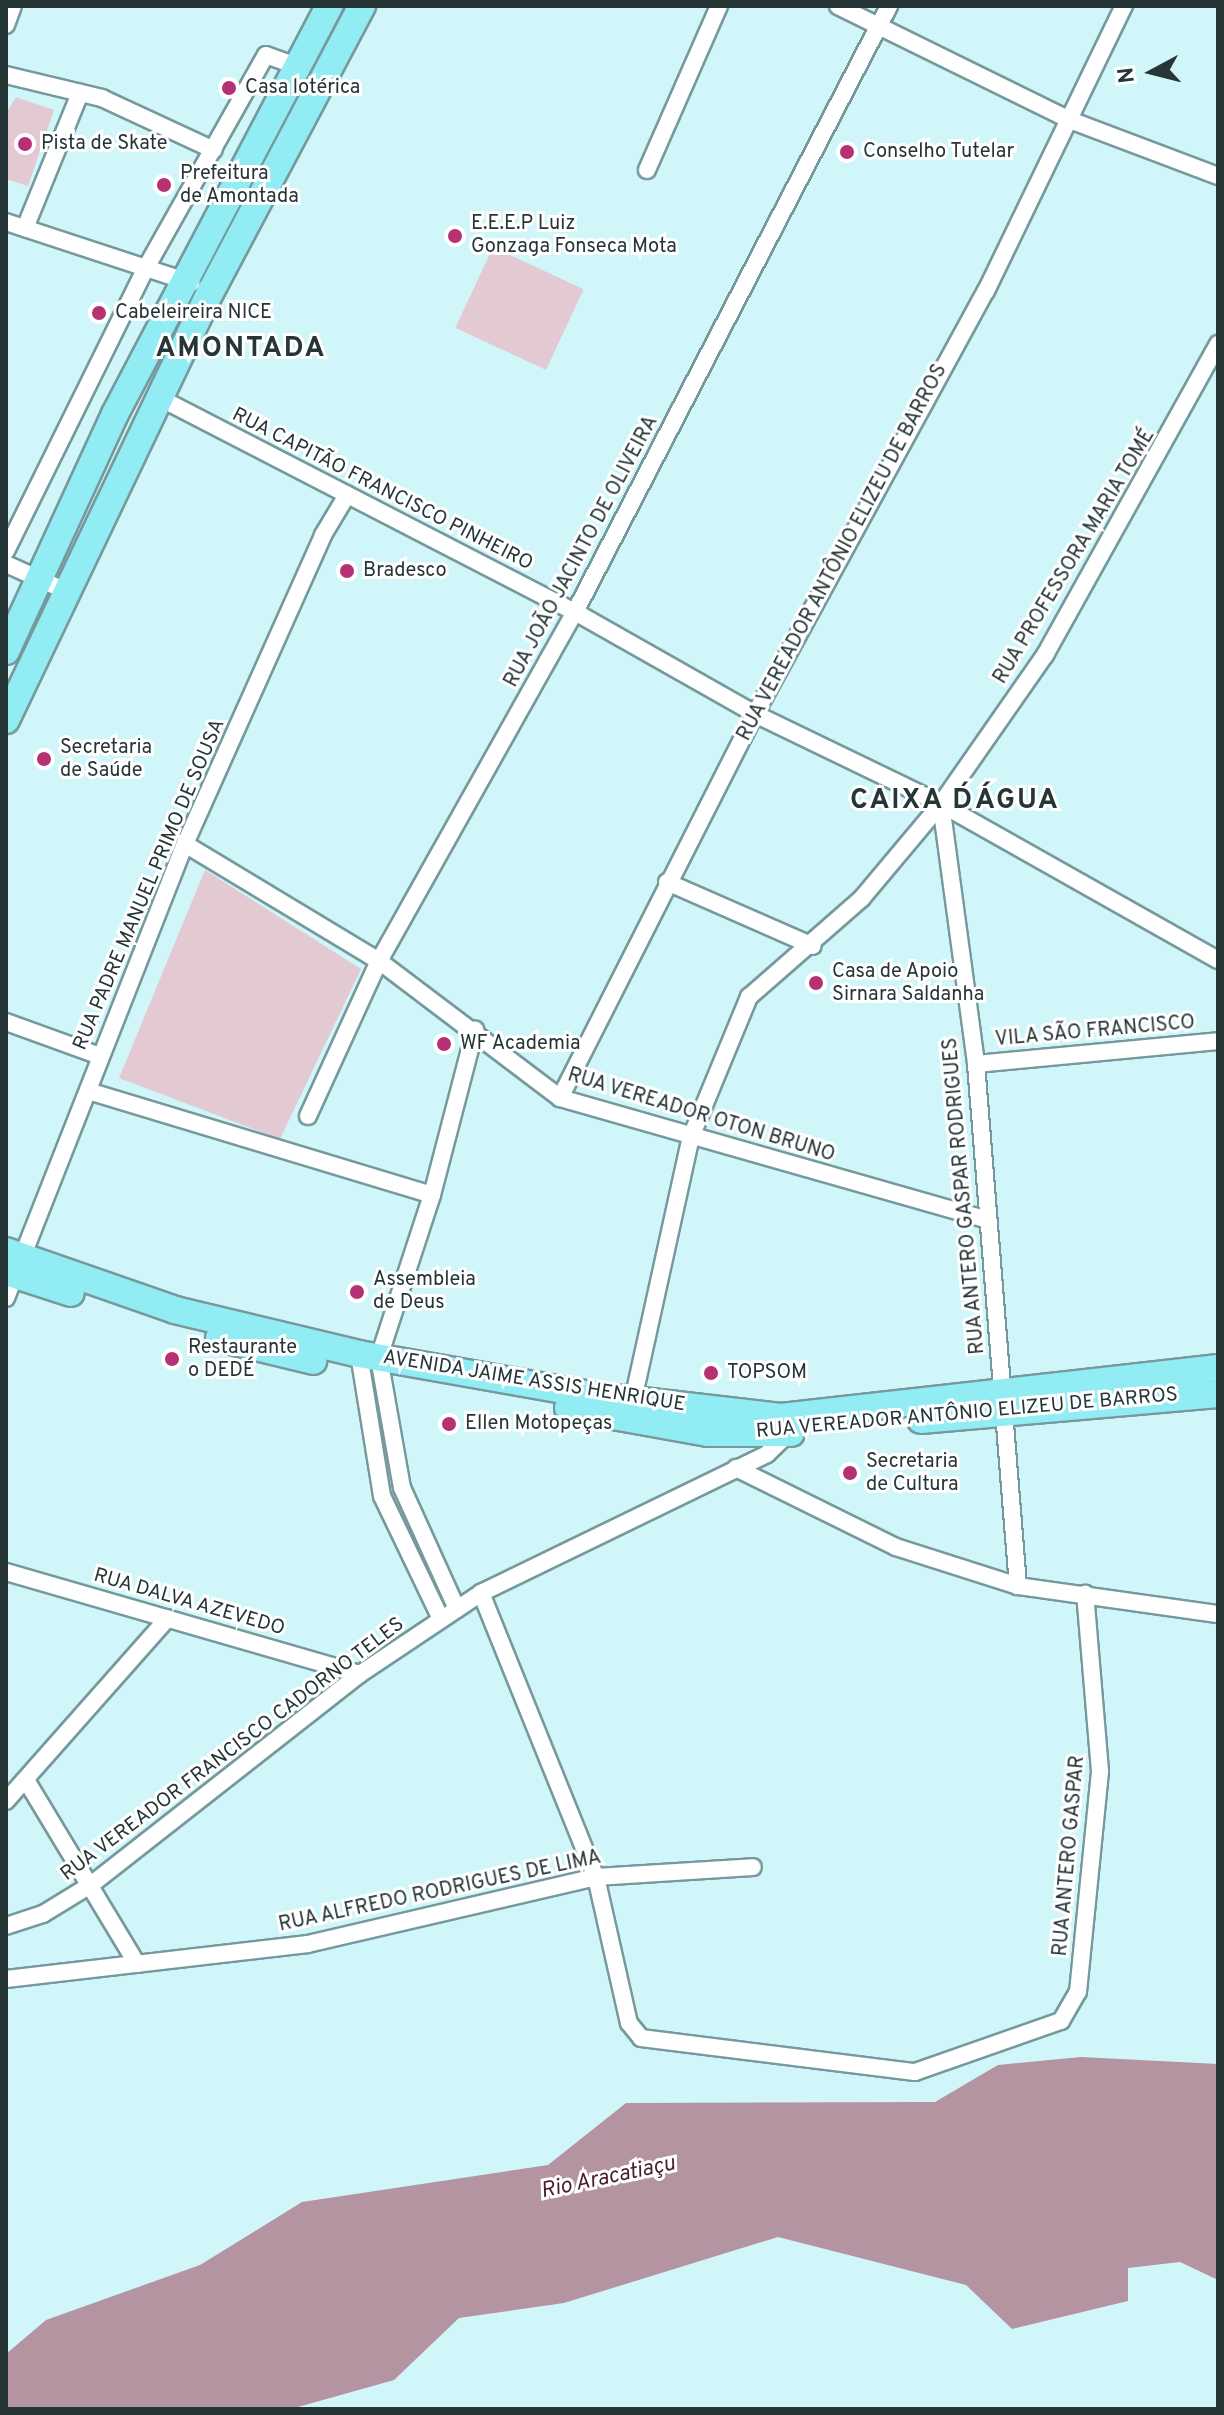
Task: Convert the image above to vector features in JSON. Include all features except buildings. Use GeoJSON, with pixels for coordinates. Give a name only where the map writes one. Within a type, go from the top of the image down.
{"type":"FeatureCollection","features":[{"type":"Feature","properties":{"kind":"main road"},"geometry":{"type":"LineString","coordinates":[[6,651],[185,281],[329,6]]}},
{"type":"Feature","properties":{"kind":"main road"},"geometry":{"type":"LineString","coordinates":[[6,720],[211,291],[362,6]]}},
{"type":"Feature","properties":{"kind":"main road","name":"AVENIDA JAIME ASSIS HENRIQUE"},"geometry":{"type":"LineString","coordinates":[[12,1271],[175,1310],[370,1364],[798,1424],[1002,1403],[1218,1368]]}},
{"type":"Feature","properties":{"kind":"main road","name":"RUA VEREADOR ANTÔNIO ELIZEU DE BARROS"},"geometry":{"type":"LineString","coordinates":[[370,1364],[708,1433],[798,1424]]}},
{"type":"Feature","properties":{"kind":"main road","name":"RUA VEREADOR ANTÔNIO ELIZEU DE BARROS"},"geometry":{"type":"LineString","coordinates":[[1002,1403],[1218,1394]]}},
{"type":"Feature","properties":{"kind":"street"},"geometry":{"type":"LineString","coordinates":[[6,25],[13,6]]}},
{"type":"Feature","properties":{"kind":"street"},"geometry":{"type":"LineString","coordinates":[[647,170],[719,6]]}},
{"type":"Feature","properties":{"kind":"street"},"geometry":{"type":"LineString","coordinates":[[838,6],[1070,120],[1218,176]]}},
{"type":"Feature","properties":{"kind":"street","name":"RUA JOÃO JACINTO DE OLIVEIRA"},"geometry":{"type":"LineString","coordinates":[[308,1116],[379,961],[575,612],[889,6]]}},
{"type":"Feature","properties":{"kind":"street","name":"RUA VEREADOR ANTÔNIO ELIZEU DE BARROS"},"geometry":{"type":"LineString","coordinates":[[560,1098],[755,714],[986,291],[1124,6]]}},
{"type":"Feature","properties":{"kind":"street"},"geometry":{"type":"LineString","coordinates":[[6,551],[147,266],[266,55],[297,66]]}},
{"type":"Feature","properties":{"kind":"street"},"geometry":{"type":"LineString","coordinates":[[6,75],[80,93],[214,150]]}},
{"type":"Feature","properties":{"kind":"street"},"geometry":{"type":"LineString","coordinates":[[25,228],[80,93]]}},
{"type":"Feature","properties":{"kind":"street"},"geometry":{"type":"LineString","coordinates":[[6,222],[147,266],[211,291]]}},
{"type":"Feature","properties":{"kind":"street","name":"RUA PROFESSORA MARIA TOMÉ"},"geometry":{"type":"LineString","coordinates":[[633,1400],[691,1137],[749,997],[813,946],[941,804],[1045,655],[1218,344]]}},
{"type":"Feature","properties":{"kind":"street","name":"RUA CAPITÃO FRANCISCO PINHEIRO"},"geometry":{"type":"LineString","coordinates":[[160,398],[575,612],[755,714],[941,804],[1218,960]]}},
{"type":"Feature","properties":{"kind":"street","name":"RUA PADRE MANUEL PRIMO DE SOUSA"},"geometry":{"type":"LineString","coordinates":[[12,1271],[88,1091],[185,844],[323,535],[347,495]]}},
{"type":"Feature","properties":{"kind":"street"},"geometry":{"type":"LineString","coordinates":[[6,564],[66,591]]}},
{"type":"Feature","properties":{"kind":"street","name":"RUA ANTERO GASPAR RODRIGUES"},"geometry":{"type":"LineString","coordinates":[[941,804],[976,1064],[1018,1586]]}},
{"type":"Feature","properties":{"kind":"street","name":"RUA VEREADOR OTON BRUNO"},"geometry":{"type":"LineString","coordinates":[[185,844],[379,961],[475,1030],[560,1098],[988,1220]]}},
{"type":"Feature","properties":{"kind":"street"},"geometry":{"type":"LineString","coordinates":[[667,882],[813,946]]}},
{"type":"Feature","properties":{"kind":"street"},"geometry":{"type":"LineString","coordinates":[[6,1022],[100,1056]]}},
{"type":"Feature","properties":{"kind":"street"},"geometry":{"type":"LineString","coordinates":[[441,1619],[382,1496],[370,1364],[432,1195],[475,1030]]}},
{"type":"Feature","properties":{"kind":"street","name":"VILA SÃO FRANCISCO"},"geometry":{"type":"LineString","coordinates":[[976,1064],[1218,1041]]}},
{"type":"Feature","properties":{"kind":"street"},"geometry":{"type":"LineString","coordinates":[[88,1091],[432,1195]]}},
{"type":"Feature","properties":{"kind":"street"},"geometry":{"type":"LineString","coordinates":[[370,1364],[402,1488],[457,1609]]}},
{"type":"Feature","properties":{"kind":"street","name":"RUA VEREADOR FRANCISCO CADORNO TELES"},"geometry":{"type":"LineString","coordinates":[[6,1926],[43,1914],[92,1884],[360,1674],[481,1593],[736,1468],[798,1424]]}},
{"type":"Feature","properties":{"kind":"street"},"geometry":{"type":"LineString","coordinates":[[736,1468],[896,1547],[1018,1586],[1218,1614]]}},
{"type":"Feature","properties":{"kind":"street","name":"RUA DALVA AZEVEDO"},"geometry":{"type":"LineString","coordinates":[[6,1572],[360,1674]]}},
{"type":"Feature","properties":{"kind":"street"},"geometry":{"type":"LineString","coordinates":[[481,1593],[596,1877]]}},
{"type":"Feature","properties":{"kind":"street","name":"RUA ANTERO GASPAR"},"geometry":{"type":"LineString","coordinates":[[596,1877],[629,2023],[657,2044],[915,2072],[1061,2021],[1078,1992],[1100,1771],[1085,1594]]}},
{"type":"Feature","properties":{"kind":"street"},"geometry":{"type":"LineString","coordinates":[[6,1801],[168,1618]]}},
{"type":"Feature","properties":{"kind":"street"},"geometry":{"type":"LineString","coordinates":[[26,1780],[92,1884],[137,1964]]}},
{"type":"Feature","properties":{"kind":"street","name":"RUA ALFREDO RODRIGUES DE LIMA"},"geometry":{"type":"LineString","coordinates":[[6,1979],[308,1944],[596,1877],[753,1867]]}},
{"type":"Feature","properties":{"kind":"shaded area","name":"Pista de Skate"},"geometry":{"type":"Polygon","coordinates":[[[16,97],[54,110],[28,186],[6,179],[6,114],[16,97]]]}},
{"type":"Feature","properties":{"kind":"shaded area"},"geometry":{"type":"Polygon","coordinates":[[[493,247],[584,289],[546,370],[455,328],[493,247]]]}},
{"type":"Feature","properties":{"kind":"shaded area"},"geometry":{"type":"Polygon","coordinates":[[[205,870],[361,969],[280,1139],[119,1078],[205,870]]]}},
{"type":"Feature","properties":{"kind":"water","name":"Rio Aracatiaçu"},"geometry":{"type":"Polygon","coordinates":[[[1081,2057],[1218,2064],[1218,2280],[1180,2262],[1128,2268],[1128,2301],[1012,2329],[966,2285],[778,2237],[564,2303],[459,2318],[394,2380],[291,2409],[6,2409],[6,2354],[46,2320],[200,2265],[302,2202],[548,2165],[626,2103],[935,2102],[998,2065],[1081,2057]]]}},
{"type":"Feature","properties":{"kind":"place","name":"Casa lotérica"},"geometry":{"type":"Point","coordinates":[229,88]}},
{"type":"Feature","properties":{"kind":"place","name":"Pista de Skate"},"geometry":{"type":"Point","coordinates":[25,144]}},
{"type":"Feature","properties":{"kind":"place","name":"Conselho Tutelar"},"geometry":{"type":"Point","coordinates":[847,152]}},
{"type":"Feature","properties":{"kind":"place","name":"Prefeitura de Amontada"},"geometry":{"type":"Point","coordinates":[164,185]}},
{"type":"Feature","properties":{"kind":"place","name":"E.E.E.P Luiz Gonzaga Fonseca Mota"},"geometry":{"type":"Point","coordinates":[455,236]}},
{"type":"Feature","properties":{"kind":"place","name":"Cabeleireira NICE"},"geometry":{"type":"Point","coordinates":[99,313]}},
{"type":"Feature","properties":{"kind":"place","name":"Bradesco"},"geometry":{"type":"Point","coordinates":[347,571]}},
{"type":"Feature","properties":{"kind":"place","name":"Secretaria de Saúde"},"geometry":{"type":"Point","coordinates":[44,759]}},
{"type":"Feature","properties":{"kind":"place","name":"Casa de Apoio Sirnara Saldanha"},"geometry":{"type":"Point","coordinates":[816,983]}},
{"type":"Feature","properties":{"kind":"place","name":"WF Academia"},"geometry":{"type":"Point","coordinates":[444,1044]}},
{"type":"Feature","properties":{"kind":"place","name":"Assembleia de Deus"},"geometry":{"type":"Point","coordinates":[357,1292]}},
{"type":"Feature","properties":{"kind":"place","name":"Restaurante o DEDÉ"},"geometry":{"type":"Point","coordinates":[172,1359]}},
{"type":"Feature","properties":{"kind":"place","name":"TOPSOM"},"geometry":{"type":"Point","coordinates":[711,1373]}},
{"type":"Feature","properties":{"kind":"place","name":"Ellen Motopeças"},"geometry":{"type":"Point","coordinates":[449,1424]}},
{"type":"Feature","properties":{"kind":"place","name":"Secretaria de Cultura"},"geometry":{"type":"Point","coordinates":[850,1473]}},
{"type":"Feature","properties":{"kind":"district","name":"AMONTADA"},"geometry":{"type":"Point","coordinates":[241,349]}},
{"type":"Feature","properties":{"kind":"district","name":"CAIXA D´ÁGUA"},"geometry":{"type":"Point","coordinates":[955,801]}}]}
